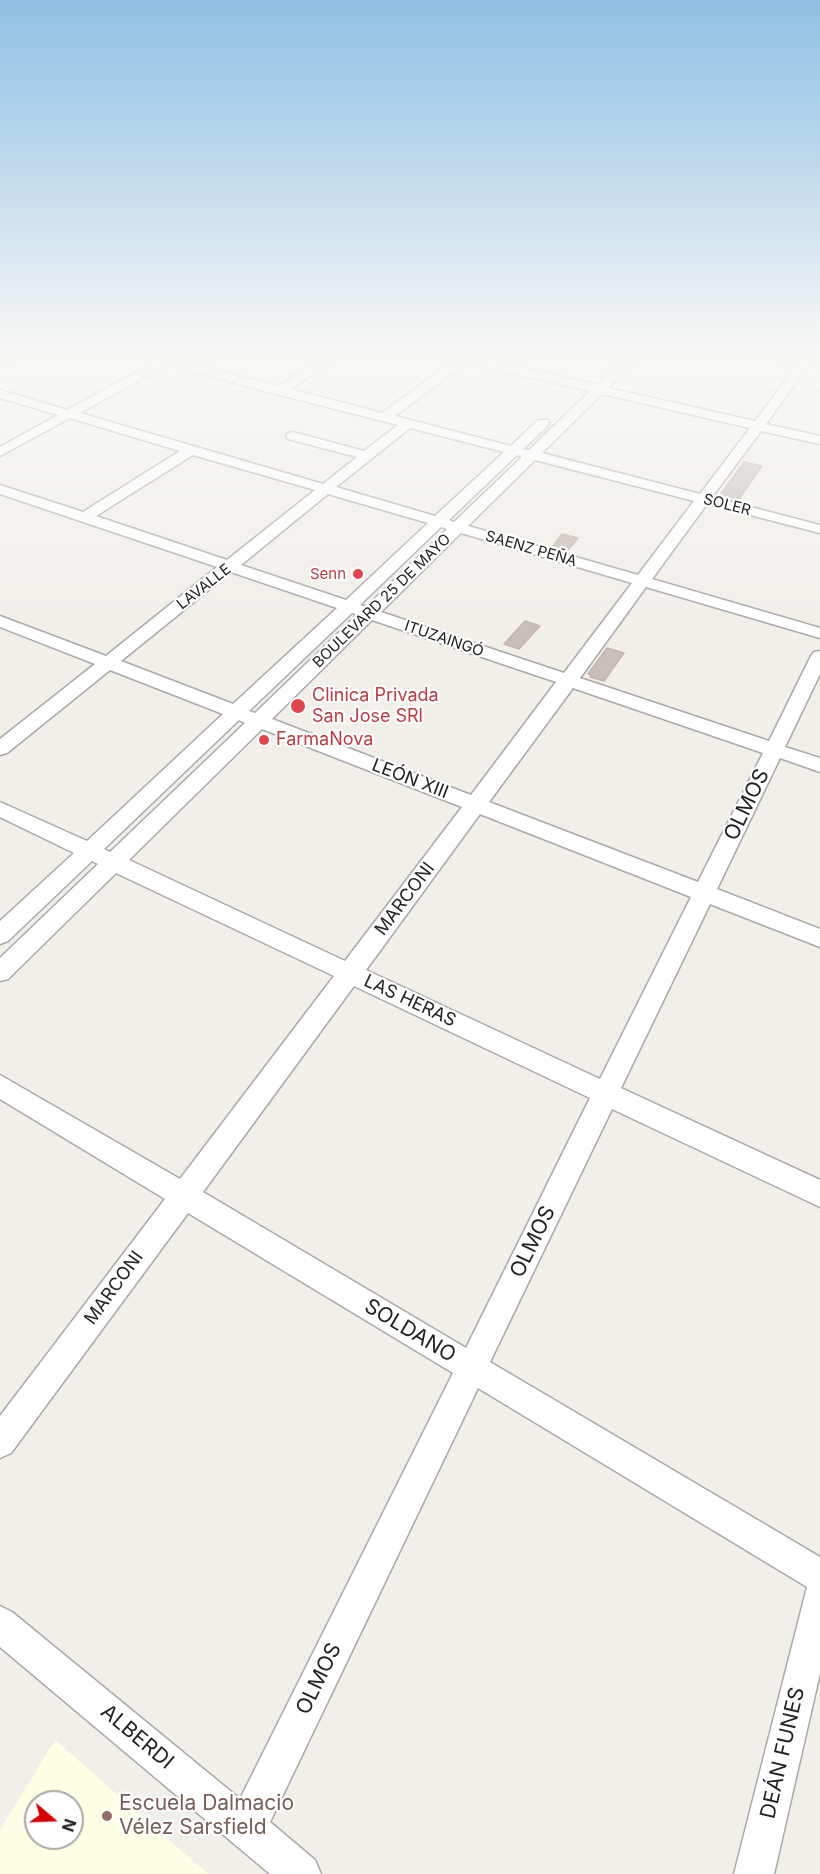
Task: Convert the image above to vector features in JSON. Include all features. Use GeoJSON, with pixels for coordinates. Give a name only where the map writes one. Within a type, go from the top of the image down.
{"type":"FeatureCollection","features":[{"type":"Feature","properties":{"kind":"street"},"geometry":{"type":"LineString","coordinates":[[0,452],[16,443]]}},
{"type":"Feature","properties":{"kind":"street","name":"SAENZ PEÑA"},"geometry":{"type":"LineString","coordinates":[[169,443],[820,633]]}},
{"type":"Feature","properties":{"kind":"street"},"geometry":{"type":"LineString","coordinates":[[321,443],[367,456]]}},
{"type":"Feature","properties":{"kind":"street","name":"LAVALLE"},"geometry":{"type":"LineString","coordinates":[[0,749],[383,443]]}},
{"type":"Feature","properties":{"kind":"street","name":"SOLER"},"geometry":{"type":"LineString","coordinates":[[488,443],[820,529]]}},
{"type":"Feature","properties":{"kind":"street","name":"BOULEVARD 25 DE MAYO"},"geometry":{"type":"LineString","coordinates":[[0,935],[522,443]]}},
{"type":"Feature","properties":{"kind":"street","name":"BOULEVARD 25 DE MAYO"},"geometry":{"type":"LineString","coordinates":[[0,972],[542,443]]}},
{"type":"Feature","properties":{"kind":"street","name":"MARCONI"},"geometry":{"type":"LineString","coordinates":[[0,1442],[744,443]]}},
{"type":"Feature","properties":{"kind":"street"},"geometry":{"type":"LineString","coordinates":[[85,517],[191,450]]}},
{"type":"Feature","properties":{"kind":"street","name":"ITUZAINGÓ"},"geometry":{"type":"LineString","coordinates":[[0,489],[820,765]]}},
{"type":"Feature","properties":{"kind":"street"},"geometry":{"type":"LineString","coordinates":[[0,639],[8,624]]}},
{"type":"Feature","properties":{"kind":"street","name":"LEÓN XIII"},"geometry":{"type":"LineString","coordinates":[[8,624],[820,938]]}},
{"type":"Feature","properties":{"kind":"street","name":"OLMOS"},"geometry":{"type":"LineString","coordinates":[[246,1828],[774,750],[812,690],[820,656]]}},
{"type":"Feature","properties":{"kind":"street","name":"LAS HERAS"},"geometry":{"type":"LineString","coordinates":[[0,808],[820,1194]]}},
{"type":"Feature","properties":{"kind":"street","name":"SOLDANO"},"geometry":{"type":"LineString","coordinates":[[0,1086],[820,1576]]}},
{"type":"Feature","properties":{"kind":"street","name":"DEÁN FUNES"},"geometry":{"type":"LineString","coordinates":[[754,1874],[820,1597]]}},
{"type":"Feature","properties":{"kind":"street","name":"ALBERDI"},"geometry":{"type":"LineString","coordinates":[[0,1624],[246,1828],[288,1869]]}},
{"type":"Feature","properties":{"kind":"shaded area","name":"Escuela Dalmacio Vélez Sarsfield"},"geometry":{"type":"Polygon","coordinates":[[[55,1740],[208,1874],[0,1874],[0,1830],[24,1791],[24,1850],[84,1850],[84,1790],[24,1790],[55,1740]]]}},
{"type":"Feature","properties":{"kind":"building"},"geometry":{"type":"Polygon","coordinates":[[[744,462],[762,466],[739,499],[720,495],[744,462]]]}},
{"type":"Feature","properties":{"kind":"building"},"geometry":{"type":"Polygon","coordinates":[[[562,534],[578,538],[568,550],[553,546],[562,534]]]}},
{"type":"Feature","properties":{"kind":"building"},"geometry":{"type":"Polygon","coordinates":[[[525,621],[540,626],[519,649],[504,644],[525,621]]]}},
{"type":"Feature","properties":{"kind":"building"},"geometry":{"type":"Polygon","coordinates":[[[607,648],[624,653],[604,681],[590,677],[592,675],[588,674],[607,648]]]}},
{"type":"Feature","properties":{"kind":"place","name":"Senn"},"geometry":{"type":"Point","coordinates":[358,574]}},
{"type":"Feature","properties":{"kind":"place","name":"Clinica Privada San Jose SRl"},"geometry":{"type":"Point","coordinates":[298,706]}},
{"type":"Feature","properties":{"kind":"place","name":"FarmaNova"},"geometry":{"type":"Point","coordinates":[264,740]}},
{"type":"Feature","properties":{"kind":"place","name":"Escuela Dalmacio Vélez Sarsfield"},"geometry":{"type":"Point","coordinates":[107,1816]}}]}
